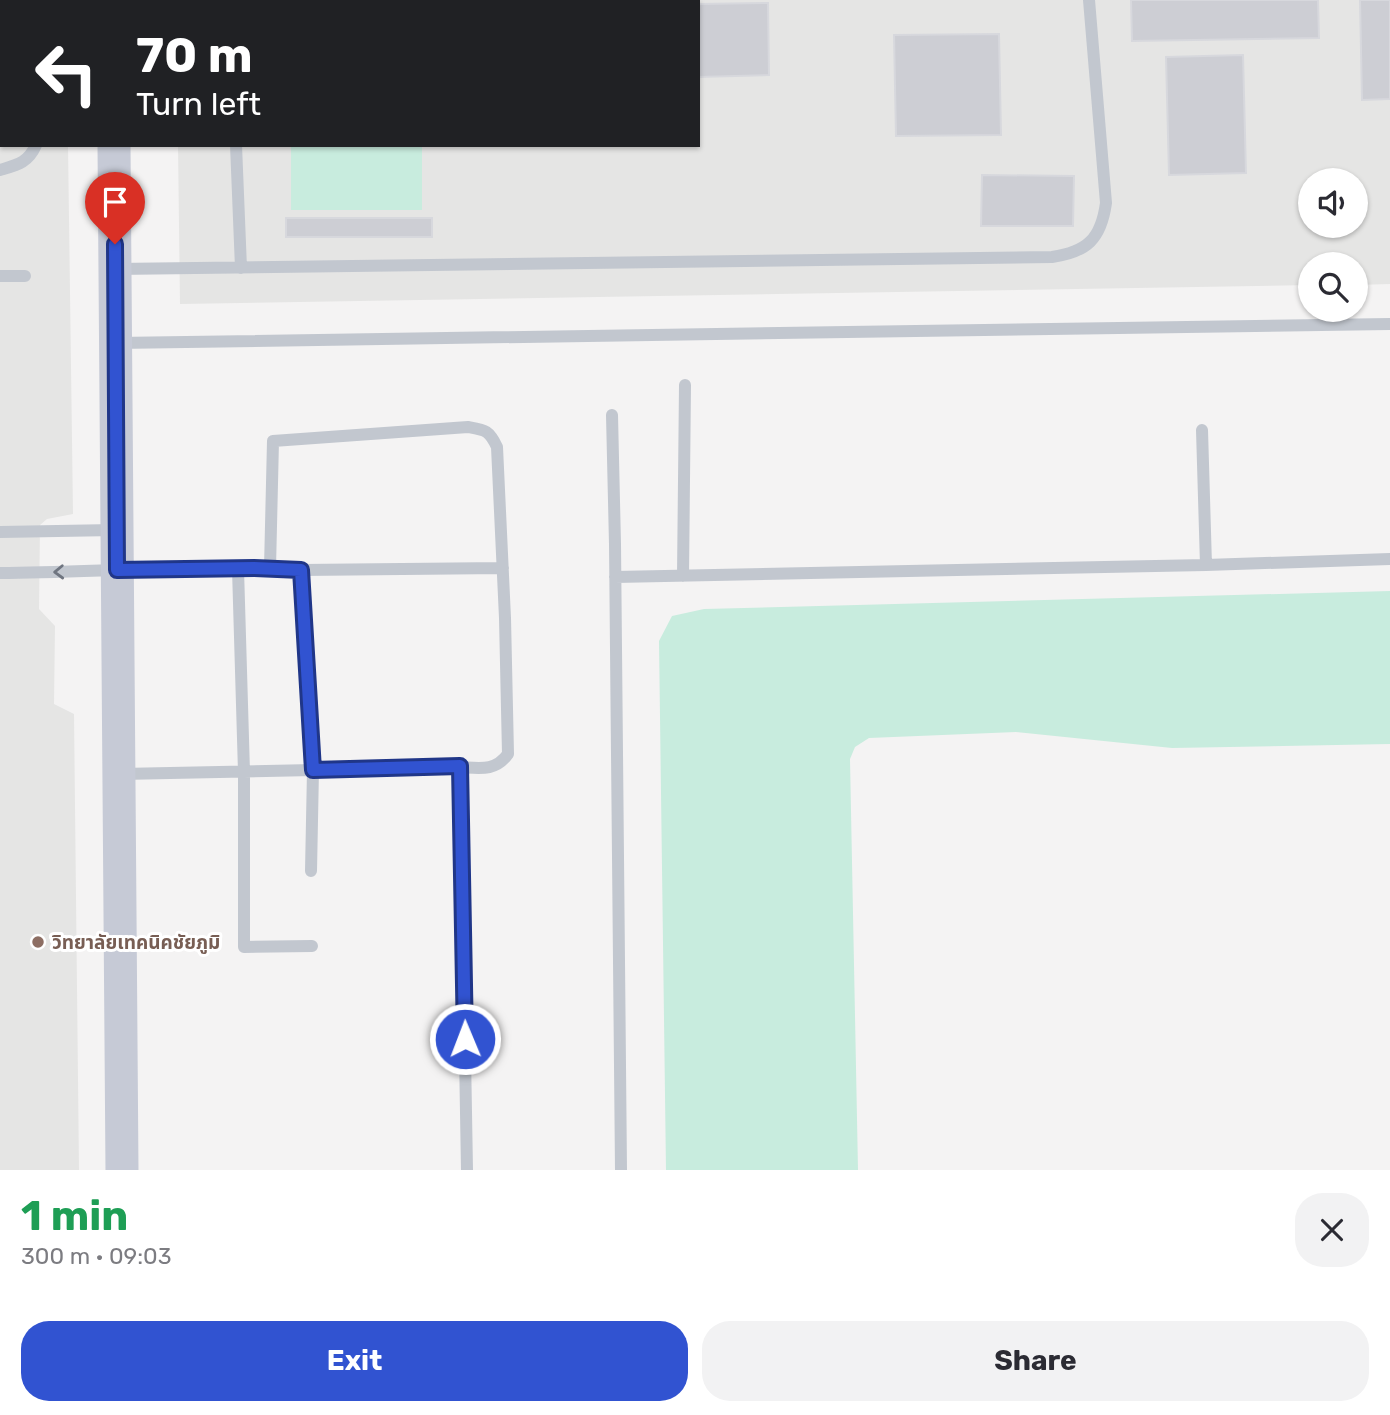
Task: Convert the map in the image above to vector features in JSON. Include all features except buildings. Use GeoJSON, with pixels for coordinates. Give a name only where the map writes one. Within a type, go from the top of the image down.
{"type":"FeatureCollection","features":[{"type":"Feature","properties":{"kind":"street"},"geometry":{"type":"LineString","coordinates":[[114,147],[122,1170]]}},
{"type":"Feature","properties":{"kind":"lane"},"geometry":{"type":"LineString","coordinates":[[115,269],[1069,255],[1084,247],[1096,235],[1104,220],[1106,203],[1089,0]]}},
{"type":"Feature","properties":{"kind":"lane"},"geometry":{"type":"LineString","coordinates":[[0,170],[19,165],[35,147]]}},
{"type":"Feature","properties":{"kind":"lane"},"geometry":{"type":"LineString","coordinates":[[236,147],[241,268]]}},
{"type":"Feature","properties":{"kind":"lane"},"geometry":{"type":"LineString","coordinates":[[0,276],[25,276]]}},
{"type":"Feature","properties":{"kind":"lane"},"geometry":{"type":"LineString","coordinates":[[115,343],[1390,324]]}},
{"type":"Feature","properties":{"kind":"lane"},"geometry":{"type":"LineString","coordinates":[[683,576],[685,385]]}},
{"type":"Feature","properties":{"kind":"lane"},"geometry":{"type":"LineString","coordinates":[[612,415],[621,1170]]}},
{"type":"Feature","properties":{"kind":"lane"},"geometry":{"type":"LineString","coordinates":[[119,774],[460,766],[484,768],[502,762],[508,754],[497,447],[486,430],[468,427],[273,442],[270,568]]}},
{"type":"Feature","properties":{"kind":"lane"},"geometry":{"type":"LineString","coordinates":[[1202,430],[1206,565]]}},
{"type":"Feature","properties":{"kind":"lane"},"geometry":{"type":"LineString","coordinates":[[0,532],[117,530]]}},
{"type":"Feature","properties":{"kind":"lane"},"geometry":{"type":"LineString","coordinates":[[615,577],[1390,559]]}},
{"type":"Feature","properties":{"kind":"lane"},"geometry":{"type":"LineString","coordinates":[[0,573],[270,568],[503,568]]}},
{"type":"Feature","properties":{"kind":"lane"},"geometry":{"type":"LineString","coordinates":[[238,569],[244,772],[244,947],[312,947]]}},
{"type":"Feature","properties":{"kind":"lane"},"geometry":{"type":"LineString","coordinates":[[301,570],[313,770],[311,871]]}},
{"type":"Feature","properties":{"kind":"lane"},"geometry":{"type":"LineString","coordinates":[[460,766],[467,1170]]}},
{"type":"Feature","properties":{"kind":"shaded area"},"geometry":{"type":"Polygon","coordinates":[[[700,0],[1390,0],[1390,284],[1368,285],[1368,252],[1298,252],[1298,285],[180,304],[178,147],[700,147],[700,0]]]}},
{"type":"Feature","properties":{"kind":"shaded area","name":"วิทยาลัยเทคนิคชัยภูมิ"},"geometry":{"type":"Polygon","coordinates":[[[0,147],[68,147],[73,514],[47,519],[40,525],[39,609],[55,626],[54,704],[74,714],[79,1170],[0,1170],[0,147]]]}},
{"type":"Feature","properties":{"kind":"green space"},"geometry":{"type":"Polygon","coordinates":[[[291,147],[422,147],[422,210],[291,210],[291,147]]]}},
{"type":"Feature","properties":{"kind":"green space"},"geometry":{"type":"Polygon","coordinates":[[[1390,591],[1390,744],[1172,748],[1016,732],[869,738],[855,747],[850,759],[858,1170],[666,1170],[659,641],[672,616],[704,609],[1390,591]]]}},
{"type":"Feature","properties":{"kind":"place","name":"วิทยาลัยเทคนิคชัยภูมิ"},"geometry":{"type":"Point","coordinates":[38,942]}},
{"type":"Feature","properties":{"kind":"route"},"geometry":{"type":"LineString","coordinates":[[115,244],[117,570],[301,570],[313,770],[460,766],[465,1039]]}}]}
